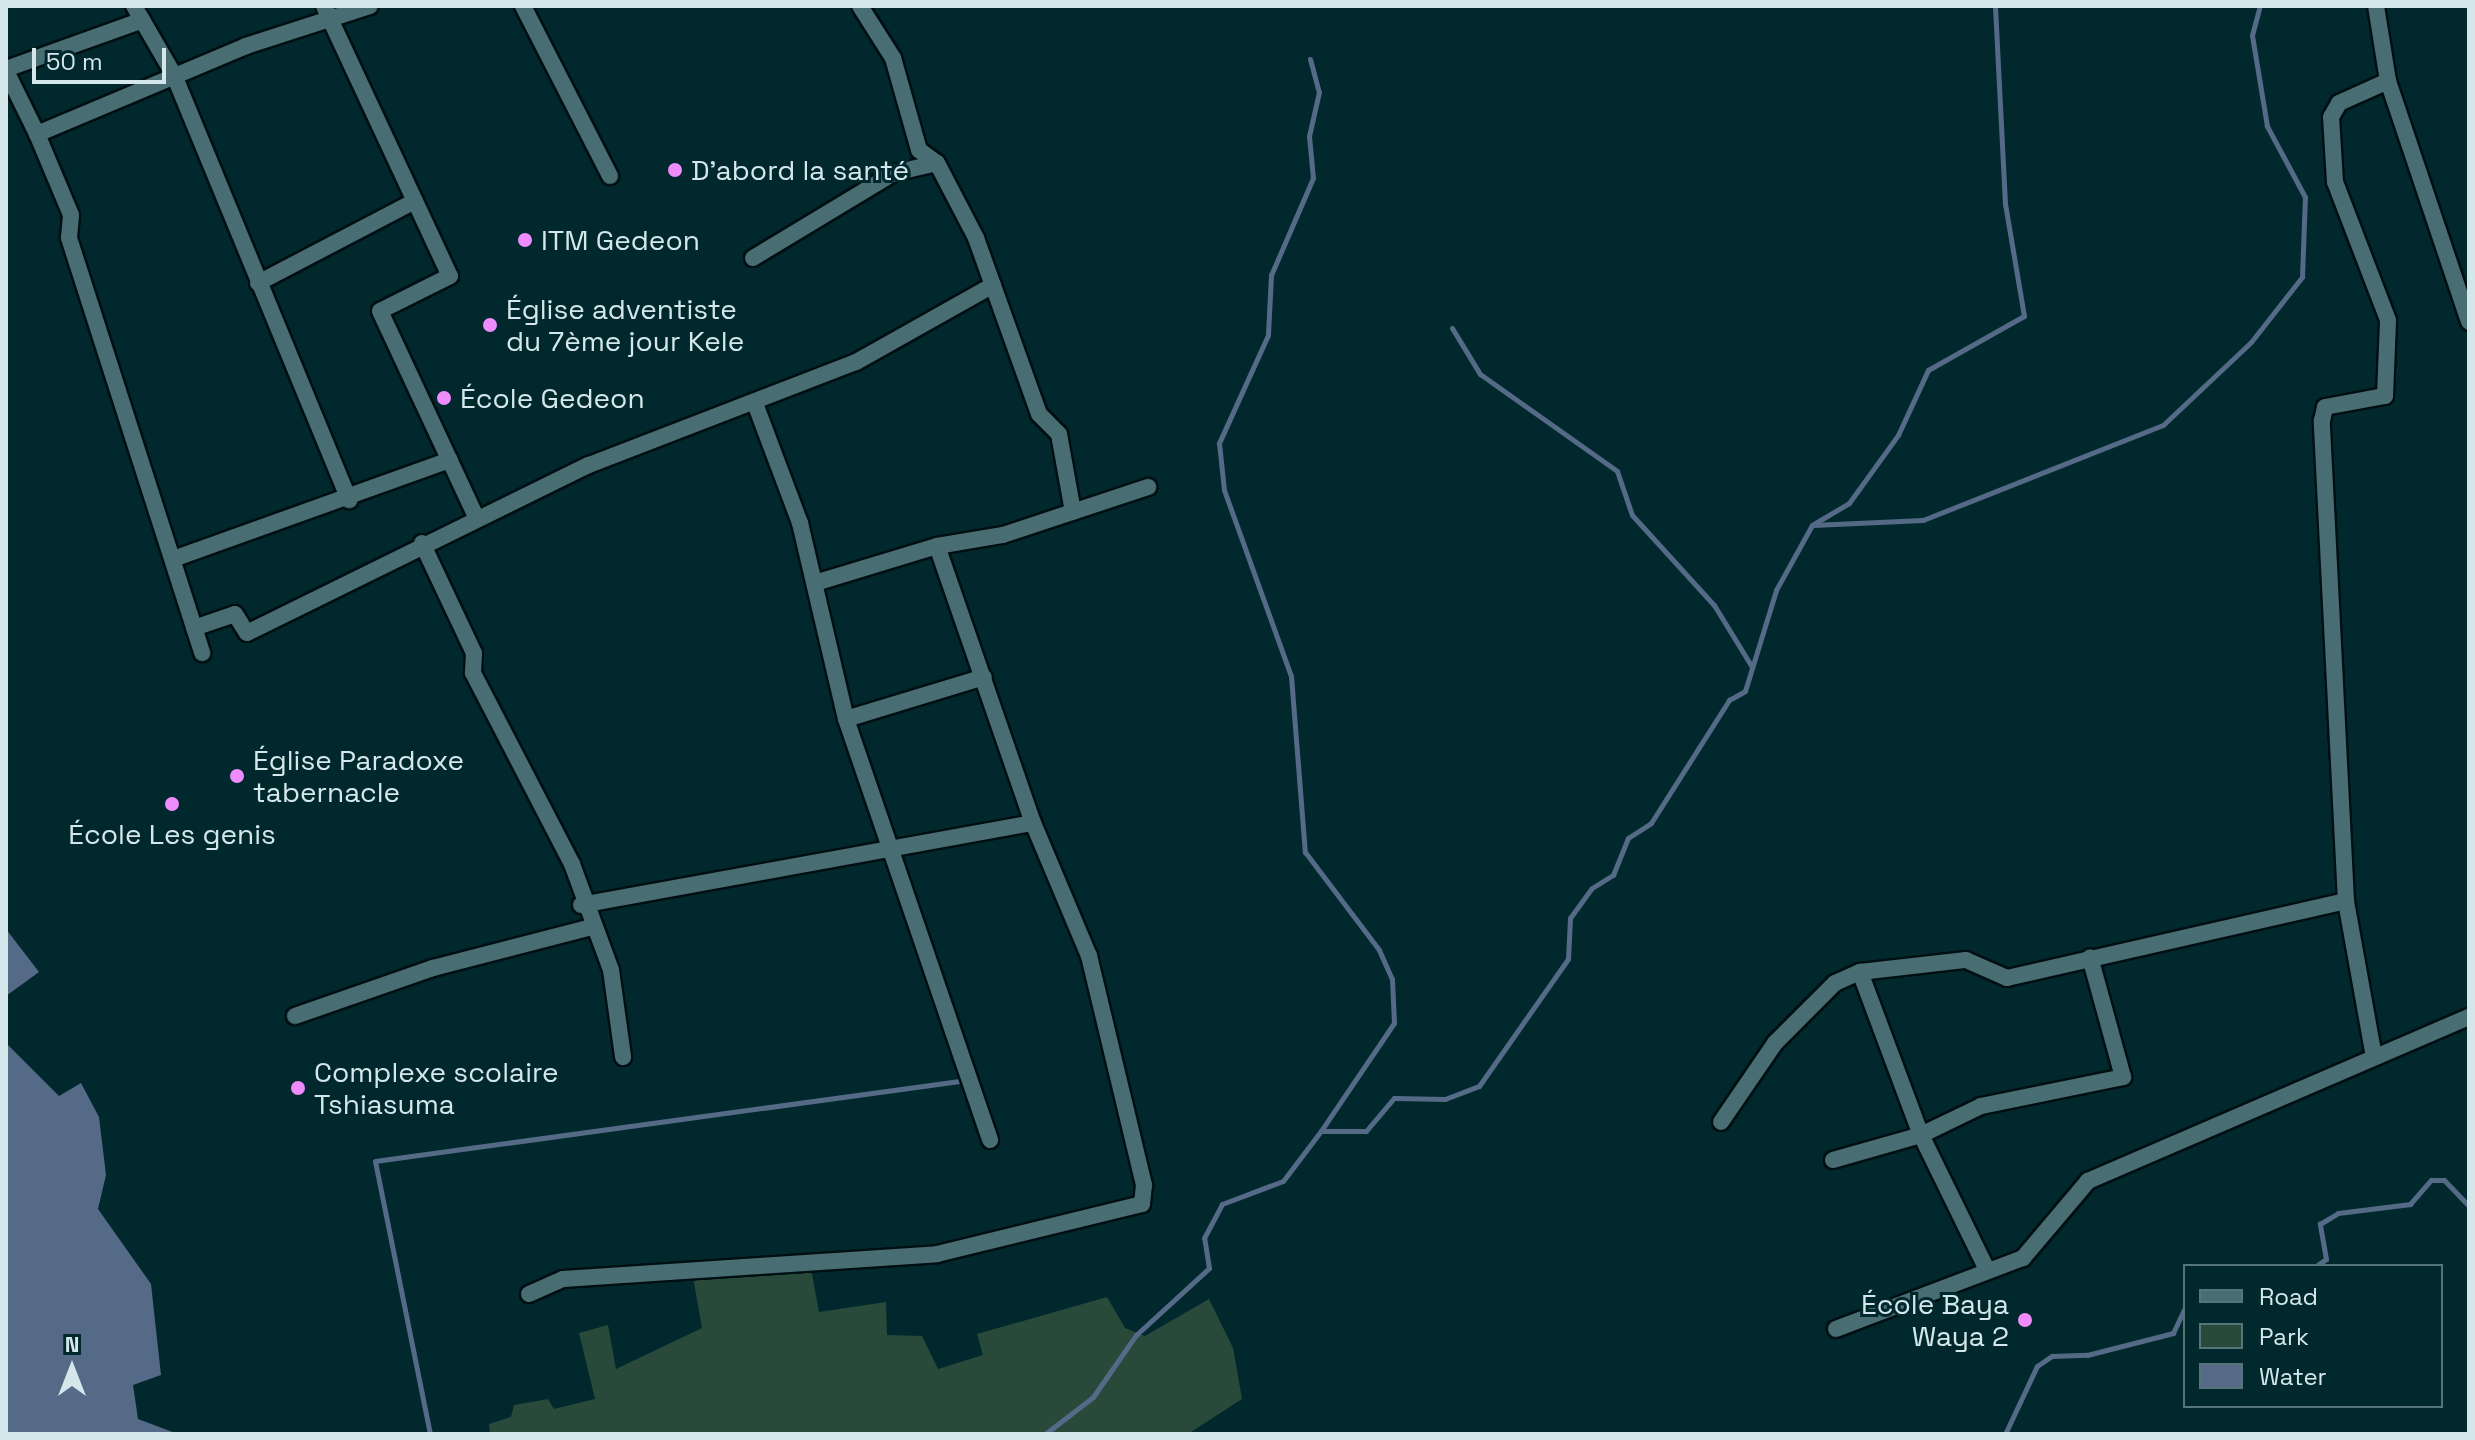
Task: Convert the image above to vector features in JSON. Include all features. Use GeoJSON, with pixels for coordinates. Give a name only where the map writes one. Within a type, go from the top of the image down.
{"type":"FeatureCollection","features":[{"type":"Feature","properties":{"kind":"street"},"geometry":{"type":"LineString","coordinates":[[324,6],[450,276],[380,311],[476,517]]}},
{"type":"Feature","properties":{"kind":"street"},"geometry":{"type":"LineString","coordinates":[[37,134],[174,75],[332,22],[370,6]]}},
{"type":"Feature","properties":{"kind":"street"},"geometry":{"type":"LineString","coordinates":[[523,6],[610,176]]}},
{"type":"Feature","properties":{"kind":"street"},"geometry":{"type":"LineString","coordinates":[[860,6],[893,58],[919,150],[937,163],[993,285],[1039,414],[1059,434],[1073,512]]}},
{"type":"Feature","properties":{"kind":"street"},"geometry":{"type":"LineString","coordinates":[[2376,6],[2388,81],[2428,182],[2469,322]]}},
{"type":"Feature","properties":{"kind":"street"},"geometry":{"type":"LineString","coordinates":[[202,653],[69,238],[71,215],[6,70],[138,13],[174,75],[349,500]]}},
{"type":"Feature","properties":{"kind":"street"},"geometry":{"type":"LineString","coordinates":[[2374,1057],[2346,901],[2322,421],[2325,407],[2385,396],[2388,320],[2335,182],[2331,117],[2339,103],[2388,81]]}},
{"type":"Feature","properties":{"kind":"street"},"geometry":{"type":"LineString","coordinates":[[753,258],[894,173],[937,163]]}},
{"type":"Feature","properties":{"kind":"street"},"geometry":{"type":"LineString","coordinates":[[258,283],[415,201]]}},
{"type":"Feature","properties":{"kind":"street"},"geometry":{"type":"LineString","coordinates":[[194,628],[235,614],[247,633],[422,543],[589,465],[756,406],[856,362],[993,285]]}},
{"type":"Feature","properties":{"kind":"street"},"geometry":{"type":"LineString","coordinates":[[756,406],[815,583],[846,719],[990,1140]]}},
{"type":"Feature","properties":{"kind":"street"},"geometry":{"type":"LineString","coordinates":[[173,559],[349,500],[450,460]]}},
{"type":"Feature","properties":{"kind":"street"},"geometry":{"type":"LineString","coordinates":[[815,583],[937,546],[1073,512],[1148,487]]}},
{"type":"Feature","properties":{"kind":"street"},"geometry":{"type":"LineString","coordinates":[[422,543],[474,653],[473,673],[572,864],[581,905],[611,970],[623,1057]]}},
{"type":"Feature","properties":{"kind":"street"},"geometry":{"type":"LineString","coordinates":[[529,1294],[563,1279],[937,1254],[1142,1204],[1144,1185],[1089,956],[1033,823],[937,546]]}},
{"type":"Feature","properties":{"kind":"street"},"geometry":{"type":"LineString","coordinates":[[846,719],[984,677]]}},
{"type":"Feature","properties":{"kind":"street"},"geometry":{"type":"LineString","coordinates":[[581,905],[1033,823]]}},
{"type":"Feature","properties":{"kind":"street"},"geometry":{"type":"LineString","coordinates":[[1721,1122],[1775,1043],[1835,983],[1860,972],[1966,960],[2007,978],[2346,901]]}},
{"type":"Feature","properties":{"kind":"street"},"geometry":{"type":"LineString","coordinates":[[295,1016],[433,968],[592,927]]}},
{"type":"Feature","properties":{"kind":"street"},"geometry":{"type":"LineString","coordinates":[[1833,1160],[1921,1135],[1981,1106],[2123,1077],[2090,957]]}},
{"type":"Feature","properties":{"kind":"street"},"geometry":{"type":"LineString","coordinates":[[1860,972],[1921,1135],[1987,1270]]}},
{"type":"Feature","properties":{"kind":"street"},"geometry":{"type":"LineString","coordinates":[[1836,1329],[2023,1258],[2041,1243],[2088,1181],[2469,1017]]}},
{"type":"Feature","properties":{"kind":"green space"},"geometry":{"type":"Polygon","coordinates":[[[811,1269],[819,1312],[886,1302],[887,1335],[922,1336],[938,1369],[983,1355],[977,1334],[1107,1297],[1125,1328],[1145,1336],[1209,1299],[1233,1348],[1242,1399],[1188,1434],[490,1434],[489,1424],[511,1417],[514,1405],[548,1399],[554,1409],[595,1399],[579,1333],[608,1325],[616,1369],[702,1328],[693,1277],[811,1269]]]}},
{"type":"Feature","properties":{"kind":"water"},"geometry":{"type":"Polygon","coordinates":[[[6,929],[39,972],[6,996],[6,929]]]}},
{"type":"Feature","properties":{"kind":"water"},"geometry":{"type":"Polygon","coordinates":[[[6,1043],[59,1096],[81,1083],[99,1117],[106,1175],[98,1209],[151,1284],[161,1375],[133,1385],[138,1419],[178,1434],[6,1434],[6,1043]]]}},
{"type":"Feature","properties":{"kind":"waterway"},"geometry":{"type":"LineString","coordinates":[[1045,1434],[1093,1397],[1136,1335],[1209,1268],[1204,1238],[1222,1204],[1283,1181],[1321,1131],[1366,1131],[1394,1098],[1445,1099],[1479,1086],[1568,959],[1570,918],[1592,888],[1613,875],[1628,838],[1651,823],[1729,700],[1745,691],[1776,590],[1812,525],[1849,503],[1898,435],[1928,370],[2024,316],[2005,204],[1995,6]]}},
{"type":"Feature","properties":{"kind":"waterway"},"geometry":{"type":"LineString","coordinates":[[1813,525],[1923,520],[2163,425],[2251,342],[2302,277],[2305,197],[2267,126],[2252,35],[2260,6]]}},
{"type":"Feature","properties":{"kind":"waterway"},"geometry":{"type":"LineString","coordinates":[[1310,59],[1319,92],[1309,136],[1313,178],[1271,275],[1268,335],[1219,443],[1224,490],[1291,676],[1305,852],[1379,950],[1392,979],[1394,1023],[1321,1131]]}},
{"type":"Feature","properties":{"kind":"waterway"},"geometry":{"type":"LineString","coordinates":[[1452,328],[1480,374],[1617,471],[1632,515],[1714,605],[1752,667]]}},
{"type":"Feature","properties":{"kind":"waterway"},"geometry":{"type":"LineString","coordinates":[[430,1434],[375,1161],[960,1081]]}},
{"type":"Feature","properties":{"kind":"waterway"},"geometry":{"type":"LineString","coordinates":[[2319,1264],[2326,1259],[2320,1224],[2338,1213],[2410,1204],[2431,1180],[2444,1180],[2469,1206]]}},
{"type":"Feature","properties":{"kind":"waterway"},"geometry":{"type":"LineString","coordinates":[[2005,1434],[2037,1366],[2052,1356],[2087,1355],[2173,1333],[2183,1311]]}},
{"type":"Feature","properties":{"kind":"place","name":"D'abord la santé"},"geometry":{"type":"Point","coordinates":[675,170]}},
{"type":"Feature","properties":{"kind":"place","name":"ITM Gedeon"},"geometry":{"type":"Point","coordinates":[525,240]}},
{"type":"Feature","properties":{"kind":"place","name":"Église adventiste du 7ème jour Kele"},"geometry":{"type":"Point","coordinates":[490,325]}},
{"type":"Feature","properties":{"kind":"place","name":"École Gedeon"},"geometry":{"type":"Point","coordinates":[444,398]}},
{"type":"Feature","properties":{"kind":"place","name":"Église Paradoxe tabernacle"},"geometry":{"type":"Point","coordinates":[237,776]}},
{"type":"Feature","properties":{"kind":"place","name":"École Les genis"},"geometry":{"type":"Point","coordinates":[172,804]}},
{"type":"Feature","properties":{"kind":"place","name":"Complexe scolaire Tshiasuma"},"geometry":{"type":"Point","coordinates":[298,1088]}},
{"type":"Feature","properties":{"kind":"place","name":"École Baya Waya 2"},"geometry":{"type":"Point","coordinates":[2025,1320]}}]}
